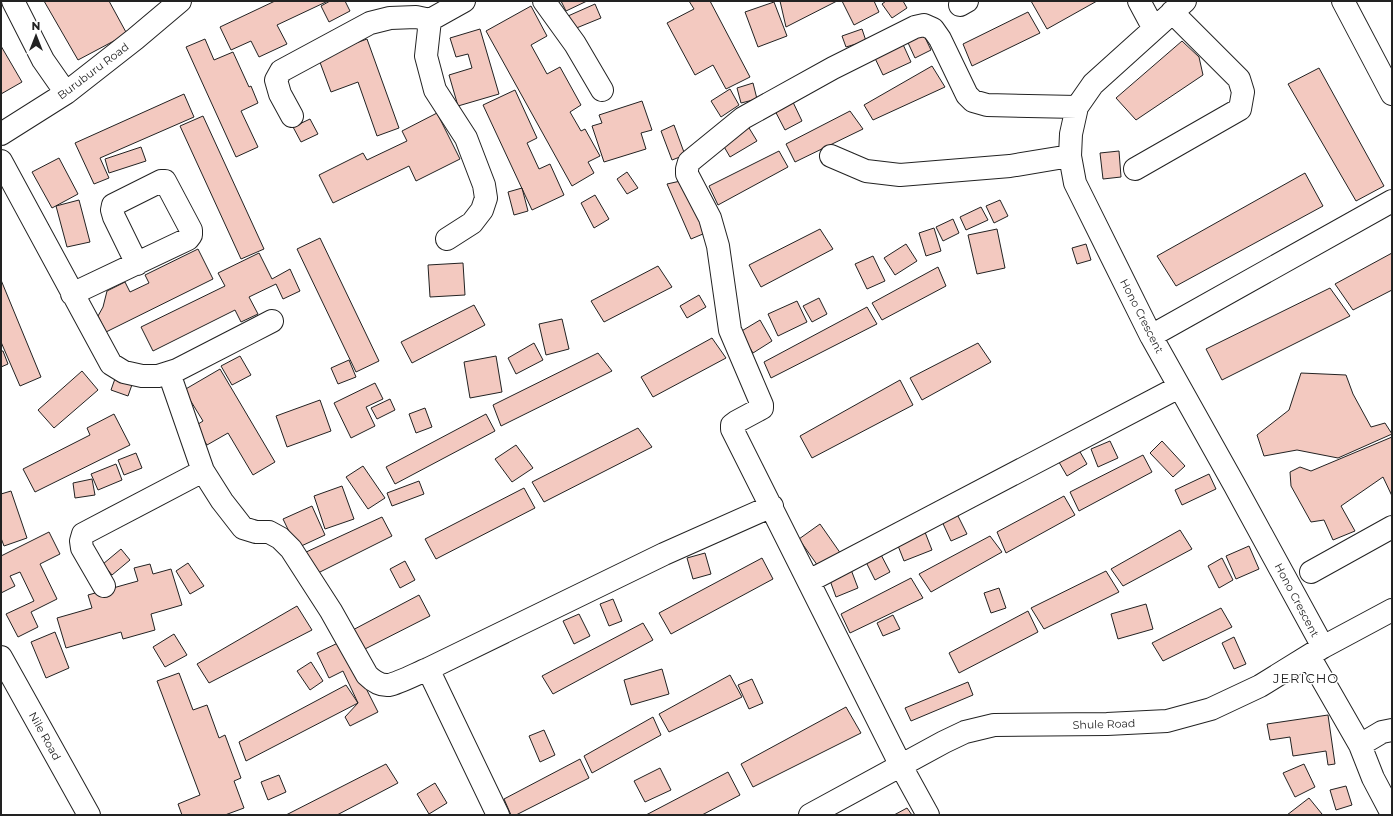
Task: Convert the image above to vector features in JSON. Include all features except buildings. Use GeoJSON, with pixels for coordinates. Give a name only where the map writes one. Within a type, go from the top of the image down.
{"type":"FeatureCollection","features":[{"type":"Feature","properties":{"kind":"street"},"geometry":{"type":"LineString","coordinates":[[13,1],[43,60],[66,93]]}},
{"type":"Feature","properties":{"kind":"street"},"geometry":{"type":"LineString","coordinates":[[292,116],[280,94],[276,80],[281,71],[370,23],[390,18],[416,17],[430,20],[464,1]]}},
{"type":"Feature","properties":{"kind":"street"},"geometry":{"type":"LineString","coordinates":[[544,1],[575,44],[602,90]]}},
{"type":"Feature","properties":{"kind":"street"},"geometry":{"type":"LineString","coordinates":[[1139,1],[1154,29]]}},
{"type":"Feature","properties":{"kind":"street"},"geometry":{"type":"LineString","coordinates":[[1343,1],[1392,94]]}},
{"type":"Feature","properties":{"kind":"street","name":"Buruburu Road"},"geometry":{"type":"LineString","coordinates":[[1,134],[66,93],[167,5]]}},
{"type":"Feature","properties":{"kind":"street"},"geometry":{"type":"LineString","coordinates":[[1135,169],[1240,109],[1243,92],[1239,79],[1178,7]]}},
{"type":"Feature","properties":{"kind":"street","name":"Hono Crescent"},"geometry":{"type":"LineString","coordinates":[[1178,7],[1093,84],[1077,106],[1071,134],[1070,156],[1076,183],[1151,336],[1235,486],[1360,745],[1373,778],[1392,814]]}},
{"type":"Feature","properties":{"kind":"street"},"geometry":{"type":"LineString","coordinates":[[430,20],[426,56],[435,90],[466,138],[484,185],[486,198],[482,210],[472,223],[447,239]]}},
{"type":"Feature","properties":{"kind":"street"},"geometry":{"type":"LineString","coordinates":[[928,815],[901,766],[732,428],[732,425],[736,422],[762,408],[762,405],[730,330],[718,246],[710,218],[687,174],[687,169],[689,162],[743,118],[833,68],[915,27],[924,25],[933,29],[940,39],[966,95],[973,101],[987,105],[1077,106]]}},
{"type":"Feature","properties":{"kind":"street"},"geometry":{"type":"LineString","coordinates":[[831,156],[866,171],[900,175],[1010,166],[1070,156]]}},
{"type":"Feature","properties":{"kind":"street"},"geometry":{"type":"LineString","coordinates":[[1,161],[111,364],[124,372],[142,376],[158,376],[177,370],[272,321]]}},
{"type":"Feature","properties":{"kind":"street"},"geometry":{"type":"LineString","coordinates":[[1151,336],[1392,201]]}},
{"type":"Feature","properties":{"kind":"street"},"geometry":{"type":"LineString","coordinates":[[72,294],[137,264]]}},
{"type":"Feature","properties":{"kind":"street"},"geometry":{"type":"LineString","coordinates":[[168,373],[203,471],[222,501],[243,528],[256,532],[269,532],[280,538],[291,549],[331,611],[367,675],[381,684],[389,685],[428,669],[664,554],[772,506]]}},
{"type":"Feature","properties":{"kind":"street"},"geometry":{"type":"LineString","coordinates":[[809,581],[1179,387]]}},
{"type":"Feature","properties":{"kind":"street"},"geometry":{"type":"LineString","coordinates":[[104,586],[82,548],[82,534],[203,471]]}},
{"type":"Feature","properties":{"kind":"street"},"geometry":{"type":"LineString","coordinates":[[1311,572],[1392,527]]}},
{"type":"Feature","properties":{"kind":"street","name":"Shule Road"},"geometry":{"type":"LineString","coordinates":[[810,815],[965,732],[994,725],[1107,724],[1167,721],[1218,706],[1260,686],[1316,652],[1392,610]]}},
{"type":"Feature","properties":{"kind":"street","name":"Nile Road"},"geometry":{"type":"LineString","coordinates":[[1,657],[81,812]]}},
{"type":"Feature","properties":{"kind":"street"},"geometry":{"type":"LineString","coordinates":[[428,669],[498,815]]}},
{"type":"Feature","properties":{"kind":"street"},"geometry":{"type":"LineString","coordinates":[[1360,745],[1382,732],[1392,730]]}},
{"type":"Feature","properties":{"kind":"district","name":"JERICHO"},"geometry":{"type":"Point","coordinates":[1306,678]}}]}
